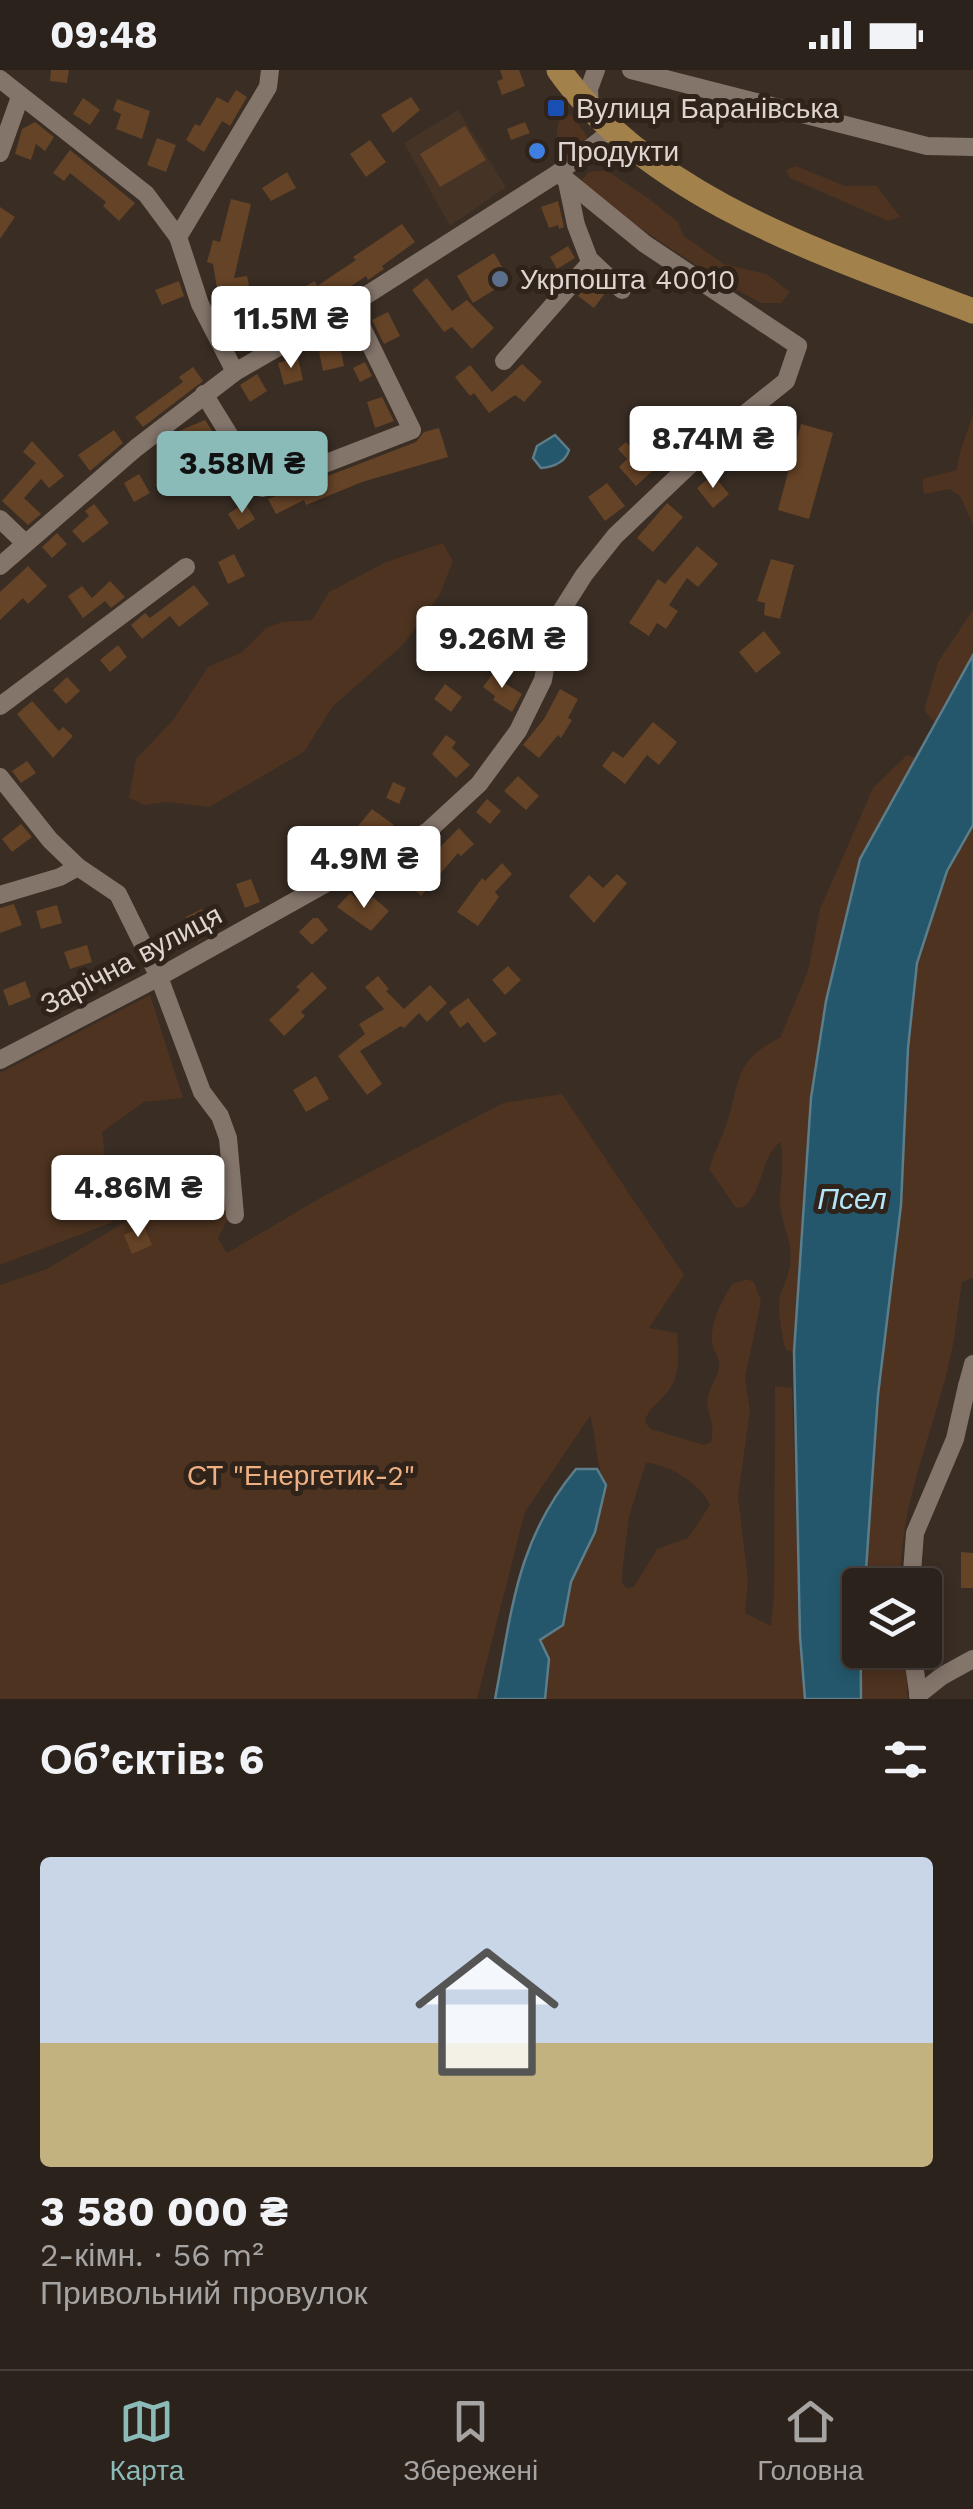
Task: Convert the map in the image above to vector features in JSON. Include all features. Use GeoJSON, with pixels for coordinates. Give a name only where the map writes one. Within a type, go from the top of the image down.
{"type":"FeatureCollection","features":[{"type":"Feature","properties":{"kind":"main road"},"geometry":{"type":"LineString","coordinates":[[559,70],[613,130],[683,183],[757,225],[973,311]]}},
{"type":"Feature","properties":{"kind":"street"},"geometry":{"type":"LineString","coordinates":[[178,237],[268,86],[270,70]]}},
{"type":"Feature","properties":{"kind":"street"},"geometry":{"type":"LineString","coordinates":[[590,108],[589,88],[596,70]]}},
{"type":"Feature","properties":{"kind":"street"},"geometry":{"type":"LineString","coordinates":[[630,70],[928,146],[973,147]]}},
{"type":"Feature","properties":{"kind":"street"},"geometry":{"type":"LineString","coordinates":[[0,79],[146,194],[178,237],[200,304],[235,372]]}},
{"type":"Feature","properties":{"kind":"street"},"geometry":{"type":"LineString","coordinates":[[0,153],[20,98]]}},
{"type":"Feature","properties":{"kind":"street"},"geometry":{"type":"LineString","coordinates":[[0,566],[204,394],[563,177],[613,130]]}},
{"type":"Feature","properties":{"kind":"street"},"geometry":{"type":"LineString","coordinates":[[563,177],[591,262],[622,290]]}},
{"type":"Feature","properties":{"kind":"street","name":"Зарічна вулиця"},"geometry":{"type":"LineString","coordinates":[[0,1060],[350,870],[377,862],[428,831],[478,784],[518,731],[542,680],[553,624],[584,574],[615,536],[786,380],[798,346],[645,244],[563,177]]}},
{"type":"Feature","properties":{"kind":"street"},"geometry":{"type":"LineString","coordinates":[[504,361],[591,262]]}},
{"type":"Feature","properties":{"kind":"street"},"geometry":{"type":"LineString","coordinates":[[204,394],[262,488],[412,430],[351,305]]}},
{"type":"Feature","properties":{"kind":"street"},"geometry":{"type":"LineString","coordinates":[[0,519],[24,542]]}},
{"type":"Feature","properties":{"kind":"street"},"geometry":{"type":"LineString","coordinates":[[0,706],[186,567]]}},
{"type":"Feature","properties":{"kind":"street"},"geometry":{"type":"LineString","coordinates":[[0,776],[50,840],[78,867],[118,894],[159,977],[202,1092],[220,1116],[228,1138],[235,1215]]}},
{"type":"Feature","properties":{"kind":"street"},"geometry":{"type":"LineString","coordinates":[[0,895],[60,878],[78,867]]}},
{"type":"Feature","properties":{"kind":"street"},"geometry":{"type":"LineString","coordinates":[[913,1568],[914,1533],[955,1439],[973,1364]]}},
{"type":"Feature","properties":{"kind":"street"},"geometry":{"type":"LineString","coordinates":[[918,1697],[942,1676],[973,1659]]}},
{"type":"Feature","properties":{"kind":"street"},"geometry":{"type":"LineString","coordinates":[[914,1668],[918,1697]]}},
{"type":"Feature","properties":{"kind":"shaded area"},"geometry":{"type":"Polygon","coordinates":[[[458,110],[506,187],[450,226],[404,143],[458,110]]]}},
{"type":"Feature","properties":{"kind":"green space"},"geometry":{"type":"Polygon","coordinates":[[[571,114],[587,136],[585,143],[562,157],[557,144],[559,121],[571,114]]]}},
{"type":"Feature","properties":{"kind":"green space"},"geometry":{"type":"Polygon","coordinates":[[[796,166],[845,186],[877,186],[900,217],[888,221],[790,178],[786,170],[796,166]]]}},
{"type":"Feature","properties":{"kind":"green space"},"geometry":{"type":"Polygon","coordinates":[[[606,170],[648,198],[678,222],[684,236],[724,264],[766,274],[790,292],[781,303],[761,303],[623,217],[581,181],[589,172],[606,170]]]}},
{"type":"Feature","properties":{"kind":"green space"},"geometry":{"type":"Polygon","coordinates":[[[973,414],[973,524],[960,496],[950,489],[924,494],[922,479],[957,470],[973,414]]]}},
{"type":"Feature","properties":{"kind":"green space"},"geometry":{"type":"Polygon","coordinates":[[[443,543],[453,561],[439,596],[402,646],[333,706],[304,752],[209,807],[167,802],[144,805],[129,798],[136,759],[173,720],[208,667],[242,652],[266,628],[282,622],[312,620],[329,592],[386,562],[443,543]]]}},
{"type":"Feature","properties":{"kind":"green space"},"geometry":{"type":"Polygon","coordinates":[[[973,610],[973,655],[934,722],[924,710],[938,662],[973,610]]]}},
{"type":"Feature","properties":{"kind":"green space"},"geometry":{"type":"Polygon","coordinates":[[[907,755],[916,758],[860,859],[811,1098],[794,1352],[786,1350],[780,1314],[780,1296],[791,1258],[780,1205],[780,1142],[744,1207],[736,1208],[709,1169],[745,1066],[780,1038],[808,971],[820,909],[873,788],[907,755]]]}},
{"type":"Feature","properties":{"kind":"green space"},"geometry":{"type":"Polygon","coordinates":[[[973,825],[973,1278],[962,1282],[950,1359],[911,1500],[901,1568],[866,1568],[878,1395],[901,1205],[908,1048],[917,963],[947,871],[973,825]]]}},
{"type":"Feature","properties":{"kind":"green space"},"geometry":{"type":"Polygon","coordinates":[[[150,995],[183,1098],[144,1102],[102,1132],[113,1222],[0,1265],[0,1073],[150,995]]]}},
{"type":"Feature","properties":{"kind":"green space","name":"СТ \"Енергетик-2\""},"geometry":{"type":"Polygon","coordinates":[[[562,1094],[684,1275],[649,1328],[677,1333],[678,1350],[673,1382],[645,1422],[651,1429],[704,1445],[711,1442],[708,1396],[719,1366],[712,1343],[715,1320],[732,1284],[747,1279],[754,1282],[761,1301],[745,1378],[750,1411],[738,1496],[748,1580],[745,1613],[771,1626],[775,1386],[792,1388],[805,1699],[545,1699],[549,1659],[540,1640],[563,1625],[571,1582],[595,1532],[606,1485],[590,1416],[525,1512],[477,1699],[0,1699],[0,1285],[47,1269],[191,1182],[224,1174],[229,1216],[218,1238],[227,1253],[322,1197],[503,1103],[562,1094]],[[646,1463],[629,1517],[622,1575],[627,1588],[634,1587],[657,1549],[688,1538],[710,1505],[692,1483],[646,1463]]]}},
{"type":"Feature","properties":{"kind":"green space"},"geometry":{"type":"Polygon","coordinates":[[[860,1668],[906,1668],[908,1699],[861,1699],[860,1668]]]}},
{"type":"Feature","properties":{"kind":"water"},"geometry":{"type":"Polygon","coordinates":[[[555,435],[569,450],[558,464],[541,468],[533,458],[537,446],[555,435]]]}},
{"type":"Feature","properties":{"kind":"water","name":"Псел"},"geometry":{"type":"Polygon","coordinates":[[[973,655],[973,825],[947,871],[917,963],[908,1048],[901,1205],[878,1395],[866,1568],[842,1568],[842,1668],[861,1668],[861,1699],[805,1699],[800,1636],[794,1352],[811,1098],[826,1001],[860,859],[973,655]]]}},
{"type":"Feature","properties":{"kind":"water"},"geometry":{"type":"Polygon","coordinates":[[[576,1469],[597,1469],[606,1485],[595,1532],[571,1582],[563,1625],[540,1640],[549,1659],[545,1699],[495,1699],[512,1607],[528,1550],[556,1496],[576,1469]]]}},
{"type":"Feature","properties":{"kind":"building"},"geometry":{"type":"Polygon","coordinates":[[[51,70],[69,70],[67,83],[50,81],[51,70]]]}},
{"type":"Feature","properties":{"kind":"building"},"geometry":{"type":"Polygon","coordinates":[[[500,70],[519,70],[525,86],[502,95],[497,81],[503,79],[500,70]]]}},
{"type":"Feature","properties":{"kind":"building"},"geometry":{"type":"Polygon","coordinates":[[[236,90],[247,97],[230,126],[222,121],[204,152],[186,140],[195,124],[200,126],[217,97],[228,103],[236,90]]]}},
{"type":"Feature","properties":{"kind":"building"},"geometry":{"type":"Polygon","coordinates":[[[411,97],[420,110],[393,133],[381,115],[411,97]]]}},
{"type":"Feature","properties":{"kind":"building"},"geometry":{"type":"Polygon","coordinates":[[[83,98],[100,110],[90,125],[73,114],[83,98]]]}},
{"type":"Feature","properties":{"kind":"building"},"geometry":{"type":"Polygon","coordinates":[[[117,99],[150,111],[142,139],[116,129],[121,114],[113,110],[117,99]]]}},
{"type":"Feature","properties":{"kind":"building"},"geometry":{"type":"Polygon","coordinates":[[[35,122],[54,137],[45,151],[36,144],[31,160],[15,154],[22,129],[35,122]]]}},
{"type":"Feature","properties":{"kind":"building"},"geometry":{"type":"Polygon","coordinates":[[[525,122],[530,133],[511,140],[507,129],[525,122]]]}},
{"type":"Feature","properties":{"kind":"building"},"geometry":{"type":"Polygon","coordinates":[[[465,126],[486,160],[440,187],[420,154],[465,126]]]}},
{"type":"Feature","properties":{"kind":"building"},"geometry":{"type":"Polygon","coordinates":[[[157,138],[176,145],[166,172],[147,165],[157,138]]]}},
{"type":"Feature","properties":{"kind":"building"},"geometry":{"type":"Polygon","coordinates":[[[370,140],[386,162],[366,177],[350,154],[370,140]]]}},
{"type":"Feature","properties":{"kind":"building","name":"Продукти"},"geometry":{"type":"Polygon","coordinates":[[[540,140],[546,158],[535,162],[528,145],[540,140]]]}},
{"type":"Feature","properties":{"kind":"building"},"geometry":{"type":"Polygon","coordinates":[[[70,150],[135,203],[119,221],[103,206],[106,202],[70,173],[64,181],[53,173],[70,150]]]}},
{"type":"Feature","properties":{"kind":"building"},"geometry":{"type":"Polygon","coordinates":[[[287,172],[296,188],[271,201],[262,188],[287,172]]]}},
{"type":"Feature","properties":{"kind":"building"},"geometry":{"type":"Polygon","coordinates":[[[231,199],[251,204],[234,278],[247,276],[253,306],[221,312],[213,264],[207,262],[213,240],[220,242],[231,199]]]}},
{"type":"Feature","properties":{"kind":"building"},"geometry":{"type":"Polygon","coordinates":[[[558,201],[564,227],[549,228],[541,207],[558,201]]]}},
{"type":"Feature","properties":{"kind":"building"},"geometry":{"type":"Polygon","coordinates":[[[0,207],[15,217],[0,239],[0,207]]]}},
{"type":"Feature","properties":{"kind":"building"},"geometry":{"type":"Polygon","coordinates":[[[402,224],[415,242],[382,266],[384,269],[368,280],[366,276],[309,315],[297,291],[315,281],[317,286],[402,224]]]}},
{"type":"Feature","properties":{"kind":"building"},"geometry":{"type":"Polygon","coordinates":[[[568,246],[575,258],[557,269],[550,257],[568,246]]]}},
{"type":"Feature","properties":{"kind":"building"},"geometry":{"type":"Polygon","coordinates":[[[494,253],[510,280],[473,303],[457,276],[494,253]]]}},
{"type":"Feature","properties":{"kind":"building"},"geometry":{"type":"Polygon","coordinates":[[[427,278],[452,311],[467,300],[494,328],[472,349],[452,327],[444,332],[412,290],[427,278]]]}},
{"type":"Feature","properties":{"kind":"building"},"geometry":{"type":"Polygon","coordinates":[[[592,279],[606,292],[594,308],[578,296],[592,279]]]}},
{"type":"Feature","properties":{"kind":"building"},"geometry":{"type":"Polygon","coordinates":[[[179,281],[184,296],[162,305],[155,290],[179,281]]]}},
{"type":"Feature","properties":{"kind":"building"},"geometry":{"type":"Polygon","coordinates":[[[388,312],[400,336],[384,344],[372,320],[388,312]]]}},
{"type":"Feature","properties":{"kind":"building"},"geometry":{"type":"Polygon","coordinates":[[[339,341],[344,366],[323,371],[318,346],[339,341]]]}},
{"type":"Feature","properties":{"kind":"building"},"geometry":{"type":"Polygon","coordinates":[[[298,358],[303,380],[284,385],[278,363],[298,358]]]}},
{"type":"Feature","properties":{"kind":"building"},"geometry":{"type":"Polygon","coordinates":[[[365,362],[372,376],[360,382],[353,368],[365,362]]]}},
{"type":"Feature","properties":{"kind":"building"},"geometry":{"type":"Polygon","coordinates":[[[522,364],[542,382],[524,402],[515,395],[489,413],[455,377],[470,365],[492,392],[522,364]]]}},
{"type":"Feature","properties":{"kind":"building"},"geometry":{"type":"Polygon","coordinates":[[[193,367],[203,381],[143,427],[135,417],[183,382],[179,377],[193,367]]]}},
{"type":"Feature","properties":{"kind":"building"},"geometry":{"type":"Polygon","coordinates":[[[257,374],[267,391],[250,402],[240,385],[257,374]]]}},
{"type":"Feature","properties":{"kind":"building"},"geometry":{"type":"Polygon","coordinates":[[[382,397],[394,421],[375,428],[367,402],[382,397]]]}},
{"type":"Feature","properties":{"kind":"building"},"geometry":{"type":"Polygon","coordinates":[[[689,409],[706,428],[680,451],[677,448],[636,486],[619,467],[627,459],[618,449],[626,442],[635,451],[645,442],[648,446],[689,409]]]}},
{"type":"Feature","properties":{"kind":"building"},"geometry":{"type":"Polygon","coordinates":[[[205,420],[220,443],[194,459],[179,431],[205,420]]]}},
{"type":"Feature","properties":{"kind":"building"},"geometry":{"type":"Polygon","coordinates":[[[801,424],[833,433],[809,519],[778,510],[801,424]]]}},
{"type":"Feature","properties":{"kind":"building"},"geometry":{"type":"Polygon","coordinates":[[[439,428],[448,457],[362,482],[306,505],[304,500],[276,514],[268,499],[416,442],[424,432],[439,428]]]}},
{"type":"Feature","properties":{"kind":"building"},"geometry":{"type":"Polygon","coordinates":[[[114,430],[123,443],[90,471],[78,455],[114,430]]]}},
{"type":"Feature","properties":{"kind":"building"},"geometry":{"type":"Polygon","coordinates":[[[32,441],[64,476],[49,488],[41,479],[24,498],[41,514],[28,525],[2,501],[36,463],[23,452],[32,441]]]}},
{"type":"Feature","properties":{"kind":"building"},"geometry":{"type":"Polygon","coordinates":[[[191,461],[200,474],[186,483],[178,469],[191,461]]]}},
{"type":"Feature","properties":{"kind":"building"},"geometry":{"type":"Polygon","coordinates":[[[225,470],[232,486],[215,495],[207,479],[225,470]]]}},
{"type":"Feature","properties":{"kind":"building"},"geometry":{"type":"Polygon","coordinates":[[[139,474],[150,493],[134,502],[124,483],[139,474]]]}},
{"type":"Feature","properties":{"kind":"building"},"geometry":{"type":"Polygon","coordinates":[[[713,475],[729,494],[713,508],[697,488],[713,475]]]}},
{"type":"Feature","properties":{"kind":"building"},"geometry":{"type":"Polygon","coordinates":[[[607,483],[625,506],[605,521],[588,497],[607,483]]]}},
{"type":"Feature","properties":{"kind":"building"},"geometry":{"type":"Polygon","coordinates":[[[245,503],[255,519],[238,530],[228,514],[245,503]]]}},
{"type":"Feature","properties":{"kind":"building"},"geometry":{"type":"Polygon","coordinates":[[[667,503],[683,517],[653,552],[637,538],[667,503]]]}},
{"type":"Feature","properties":{"kind":"building"},"geometry":{"type":"Polygon","coordinates":[[[94,504],[109,523],[83,543],[72,531],[89,516],[85,511],[94,504]]]}},
{"type":"Feature","properties":{"kind":"building"},"geometry":{"type":"Polygon","coordinates":[[[57,533],[67,544],[52,558],[42,547],[57,533]]]}},
{"type":"Feature","properties":{"kind":"building"},"geometry":{"type":"Polygon","coordinates":[[[697,546],[718,564],[698,587],[687,578],[669,605],[678,611],[666,629],[657,623],[649,636],[629,623],[658,579],[665,584],[697,546]]]}},
{"type":"Feature","properties":{"kind":"building"},"geometry":{"type":"Polygon","coordinates":[[[234,554],[245,576],[228,584],[218,562],[234,554]]]}},
{"type":"Feature","properties":{"kind":"building"},"geometry":{"type":"Polygon","coordinates":[[[771,559],[794,565],[780,619],[764,615],[765,603],[757,601],[771,559]]]}},
{"type":"Feature","properties":{"kind":"building"},"geometry":{"type":"Polygon","coordinates":[[[28,566],[47,586],[28,604],[23,598],[0,620],[0,592],[28,566]]]}},
{"type":"Feature","properties":{"kind":"building"},"geometry":{"type":"Polygon","coordinates":[[[110,581],[125,597],[111,608],[105,601],[83,618],[68,596],[82,586],[92,598],[110,581]]]}},
{"type":"Feature","properties":{"kind":"building"},"geometry":{"type":"Polygon","coordinates":[[[194,585],[209,604],[179,627],[170,616],[142,639],[131,625],[145,613],[150,618],[194,585]]]}},
{"type":"Feature","properties":{"kind":"building"},"geometry":{"type":"Polygon","coordinates":[[[764,631],[781,653],[756,673],[739,652],[764,631]]]}},
{"type":"Feature","properties":{"kind":"building"},"geometry":{"type":"Polygon","coordinates":[[[118,645],[127,657],[110,672],[100,660],[118,645]]]}},
{"type":"Feature","properties":{"kind":"building"},"geometry":{"type":"Polygon","coordinates":[[[497,668],[506,674],[501,681],[522,694],[512,712],[493,700],[495,696],[483,687],[497,668]]]}},
{"type":"Feature","properties":{"kind":"building"},"geometry":{"type":"Polygon","coordinates":[[[67,677],[80,691],[66,704],[53,690],[67,677]]]}},
{"type":"Feature","properties":{"kind":"building"},"geometry":{"type":"Polygon","coordinates":[[[445,684],[462,697],[451,712],[434,699],[445,684]]]}},
{"type":"Feature","properties":{"kind":"building"},"geometry":{"type":"Polygon","coordinates":[[[560,689],[578,699],[568,718],[572,720],[561,738],[558,735],[539,758],[523,745],[544,719],[560,689]]]}},
{"type":"Feature","properties":{"kind":"building"},"geometry":{"type":"Polygon","coordinates":[[[32,701],[59,731],[63,727],[73,736],[53,758],[17,714],[32,701]]]}},
{"type":"Feature","properties":{"kind":"building"},"geometry":{"type":"Polygon","coordinates":[[[653,722],[677,742],[659,765],[647,755],[625,784],[602,766],[613,751],[623,758],[653,722]]]}},
{"type":"Feature","properties":{"kind":"building"},"geometry":{"type":"Polygon","coordinates":[[[446,735],[456,742],[452,748],[470,765],[456,778],[432,754],[446,735]]]}},
{"type":"Feature","properties":{"kind":"building"},"geometry":{"type":"Polygon","coordinates":[[[27,761],[36,773],[21,783],[12,771],[27,761]]]}},
{"type":"Feature","properties":{"kind":"building"},"geometry":{"type":"Polygon","coordinates":[[[518,776],[539,796],[526,810],[504,791],[518,776]]]}},
{"type":"Feature","properties":{"kind":"building"},"geometry":{"type":"Polygon","coordinates":[[[393,782],[406,788],[399,804],[386,798],[393,782]]]}},
{"type":"Feature","properties":{"kind":"building"},"geometry":{"type":"Polygon","coordinates":[[[487,799],[501,811],[490,824],[476,812],[487,799]]]}},
{"type":"Feature","properties":{"kind":"building"},"geometry":{"type":"Polygon","coordinates":[[[372,809],[394,825],[383,840],[376,835],[361,854],[345,842],[372,809]]]}},
{"type":"Feature","properties":{"kind":"building"},"geometry":{"type":"Polygon","coordinates":[[[21,824],[32,837],[12,852],[2,839],[21,824]]]}},
{"type":"Feature","properties":{"kind":"building"},"geometry":{"type":"Polygon","coordinates":[[[459,828],[474,844],[461,856],[458,853],[421,896],[401,877],[430,852],[433,854],[459,828]]]}},
{"type":"Feature","properties":{"kind":"building"},"geometry":{"type":"Polygon","coordinates":[[[502,863],[512,874],[495,892],[499,897],[478,926],[457,912],[482,878],[485,881],[502,863]]]}},
{"type":"Feature","properties":{"kind":"building"},"geometry":{"type":"Polygon","coordinates":[[[617,874],[627,883],[594,923],[569,896],[589,875],[603,888],[617,874]]]}},
{"type":"Feature","properties":{"kind":"building"},"geometry":{"type":"Polygon","coordinates":[[[251,879],[260,902],[245,908],[236,884],[251,879]]]}},
{"type":"Feature","properties":{"kind":"building"},"geometry":{"type":"Polygon","coordinates":[[[350,893],[365,906],[373,897],[389,911],[371,931],[337,907],[350,893]]]}},
{"type":"Feature","properties":{"kind":"building"},"geometry":{"type":"Polygon","coordinates":[[[14,904],[22,925],[0,933],[0,908],[14,904]]]}},
{"type":"Feature","properties":{"kind":"building"},"geometry":{"type":"Polygon","coordinates":[[[57,905],[62,923],[41,929],[36,911],[57,905]]]}},
{"type":"Feature","properties":{"kind":"building"},"geometry":{"type":"Polygon","coordinates":[[[202,909],[213,932],[198,941],[186,917],[202,909]]]}},
{"type":"Feature","properties":{"kind":"building"},"geometry":{"type":"Polygon","coordinates":[[[318,918],[328,930],[312,945],[299,932],[318,918]]]}},
{"type":"Feature","properties":{"kind":"building"},"geometry":{"type":"Polygon","coordinates":[[[87,945],[92,962],[70,969],[64,952],[87,945]]]}},
{"type":"Feature","properties":{"kind":"building"},"geometry":{"type":"Polygon","coordinates":[[[508,966],[521,980],[505,995],[492,980],[508,966]]]}},
{"type":"Feature","properties":{"kind":"building"},"geometry":{"type":"Polygon","coordinates":[[[312,972],[327,988],[301,1012],[305,1016],[284,1036],[269,1020],[300,990],[296,987],[312,972]]]}},
{"type":"Feature","properties":{"kind":"building"},"geometry":{"type":"Polygon","coordinates":[[[378,976],[404,1009],[430,985],[447,1003],[427,1022],[419,1013],[404,1028],[401,1026],[360,1051],[382,1084],[367,1095],[338,1056],[365,1034],[359,1024],[384,1009],[365,987],[378,976]]]}},
{"type":"Feature","properties":{"kind":"building"},"geometry":{"type":"Polygon","coordinates":[[[25,981],[31,997],[9,1006],[3,990],[25,981]]]}},
{"type":"Feature","properties":{"kind":"building"},"geometry":{"type":"Polygon","coordinates":[[[468,998],[497,1034],[484,1043],[468,1022],[460,1028],[449,1012],[468,998]]]}},
{"type":"Feature","properties":{"kind":"building"},"geometry":{"type":"Polygon","coordinates":[[[316,1076],[329,1099],[306,1112],[293,1090],[316,1076]]]}},
{"type":"Feature","properties":{"kind":"building"},"geometry":{"type":"Polygon","coordinates":[[[144,1226],[152,1245],[132,1254],[124,1235],[144,1226]]]}},
{"type":"Feature","properties":{"kind":"building"},"geometry":{"type":"Polygon","coordinates":[[[961,1552],[973,1553],[973,1588],[961,1588],[961,1552]]]}},
{"type":"Feature","properties":{"kind":"place","name":"Вулиця Баранівська"},"geometry":{"type":"Point","coordinates":[556,108]}},
{"type":"Feature","properties":{"kind":"place","name":"Продукти"},"geometry":{"type":"Point","coordinates":[537,151]}},
{"type":"Feature","properties":{"kind":"place","name":"Укрпошта 40010"},"geometry":{"type":"Point","coordinates":[500,279]}}]}
